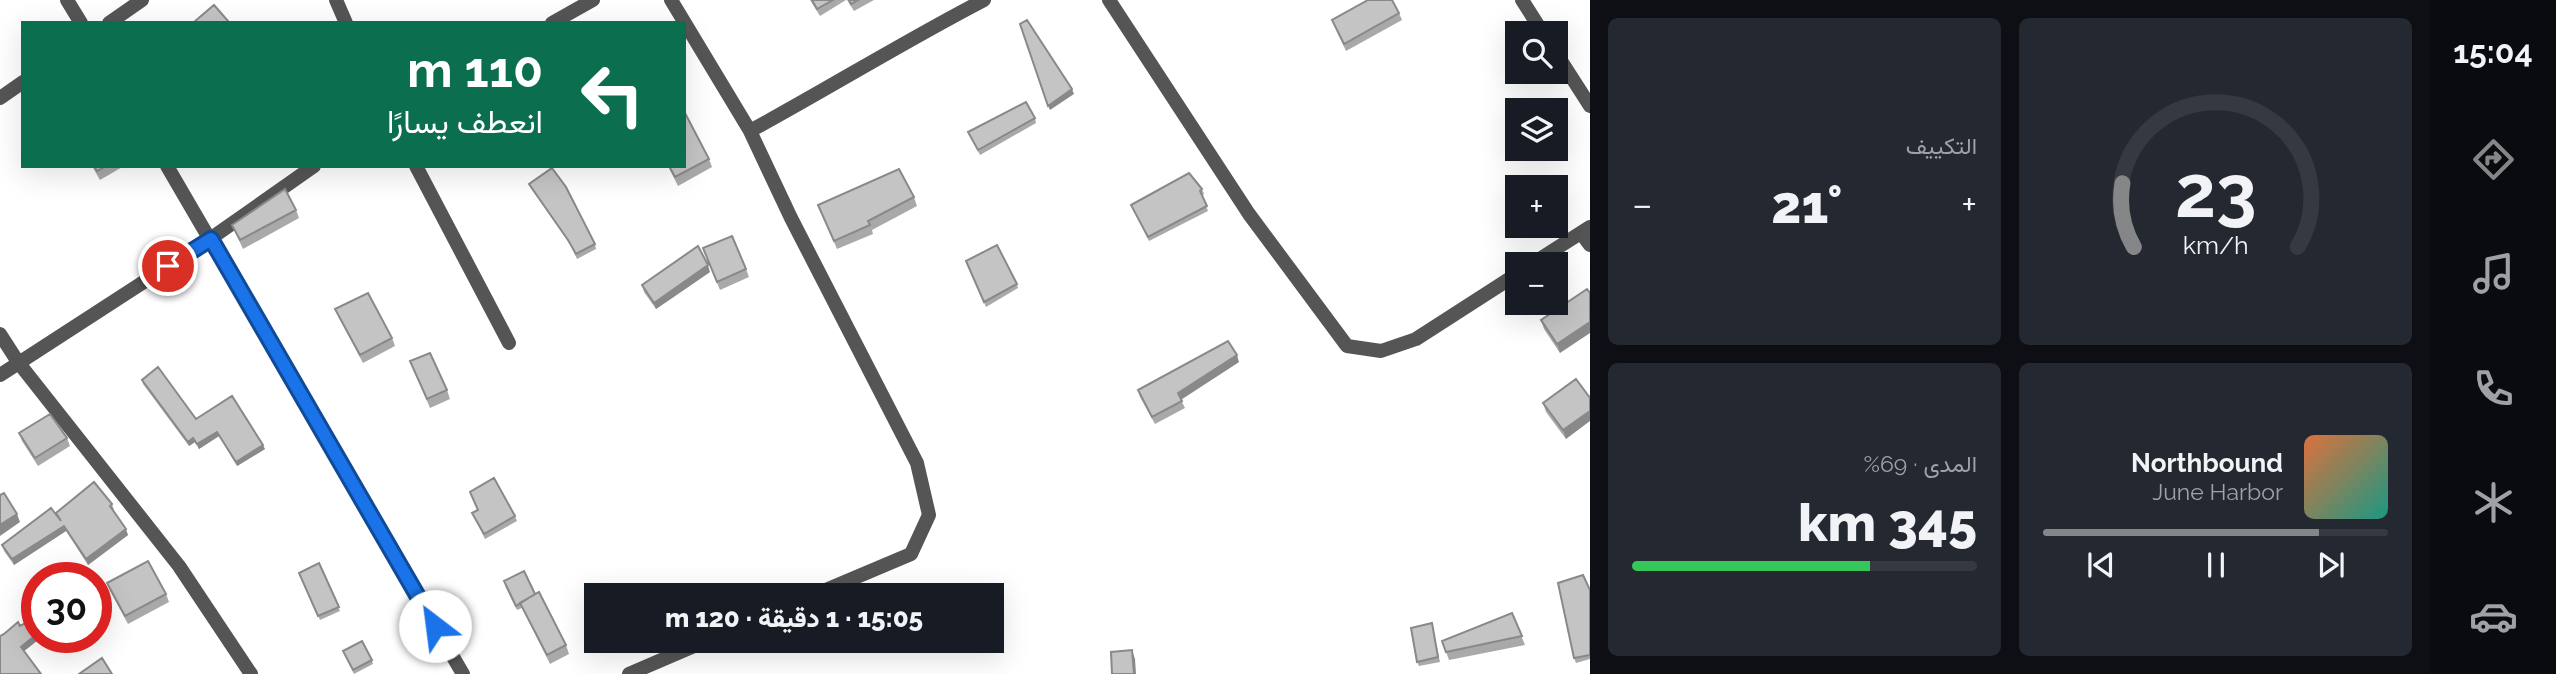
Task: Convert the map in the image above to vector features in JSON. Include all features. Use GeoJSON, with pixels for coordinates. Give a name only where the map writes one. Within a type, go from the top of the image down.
{"type":"FeatureCollection","features":[{"type":"Feature","properties":{"kind":"street"},"geometry":{"type":"LineString","coordinates":[[67,0],[80,21]]}},
{"type":"Feature","properties":{"kind":"street"},"geometry":{"type":"LineString","coordinates":[[112,21],[142,0]]}},
{"type":"Feature","properties":{"kind":"street"},"geometry":{"type":"LineString","coordinates":[[336,0],[345,21]]}},
{"type":"Feature","properties":{"kind":"street"},"geometry":{"type":"LineString","coordinates":[[556,21],[593,0]]}},
{"type":"Feature","properties":{"kind":"street"},"geometry":{"type":"LineString","coordinates":[[671,0],[684,21]]}},
{"type":"Feature","properties":{"kind":"street"},"geometry":{"type":"LineString","coordinates":[[750,131],[984,0]]}},
{"type":"Feature","properties":{"kind":"street"},"geometry":{"type":"LineString","coordinates":[[1109,0],[1250,214],[1347,346],[1381,351],[1416,339],[1505,282]]}},
{"type":"Feature","properties":{"kind":"street"},"geometry":{"type":"LineString","coordinates":[[1522,0],[1535,21]]}},
{"type":"Feature","properties":{"kind":"street"},"geometry":{"type":"LineString","coordinates":[[686,25],[750,131],[791,218],[917,463],[929,515],[911,554],[842,583]]}},
{"type":"Feature","properties":{"kind":"street"},"geometry":{"type":"LineString","coordinates":[[1568,72],[1590,106]]}},
{"type":"Feature","properties":{"kind":"street"},"geometry":{"type":"LineString","coordinates":[[0,97],[21,83]]}},
{"type":"Feature","properties":{"kind":"street"},"geometry":{"type":"LineString","coordinates":[[168,168],[463,674]]}},
{"type":"Feature","properties":{"kind":"street"},"geometry":{"type":"LineString","coordinates":[[0,375],[211,239],[311,168]]}},
{"type":"Feature","properties":{"kind":"street"},"geometry":{"type":"LineString","coordinates":[[417,168],[509,342]]}},
{"type":"Feature","properties":{"kind":"street"},"geometry":{"type":"LineString","coordinates":[[1555,252],[1587,235]]}},
{"type":"Feature","properties":{"kind":"street"},"geometry":{"type":"LineString","coordinates":[[0,334],[18,362],[179,566],[251,674]]}},
{"type":"Feature","properties":{"kind":"street"},"geometry":{"type":"LineString","coordinates":[[629,674],[678,653]]}},
{"type":"Feature","properties":{"kind":"building"},"geometry":{"type":"Polygon","coordinates":[[[812,0],[833,0],[817,9],[812,0]]]}},
{"type":"Feature","properties":{"kind":"building"},"geometry":{"type":"Polygon","coordinates":[[[1368,0],[1392,0],[1399,13],[1344,44],[1332,20],[1368,0]]]}},
{"type":"Feature","properties":{"kind":"building"},"geometry":{"type":"Polygon","coordinates":[[[214,5],[228,21],[195,21],[214,5]]]}},
{"type":"Feature","properties":{"kind":"building"},"geometry":{"type":"Polygon","coordinates":[[[1027,20],[1072,89],[1048,106],[1020,24],[1027,20]]]}},
{"type":"Feature","properties":{"kind":"building"},"geometry":{"type":"Polygon","coordinates":[[[1026,102],[1035,118],[978,150],[968,132],[1026,102]]]}},
{"type":"Feature","properties":{"kind":"building"},"geometry":{"type":"Polygon","coordinates":[[[686,115],[709,159],[675,177],[670,168],[686,168],[686,115]]]}},
{"type":"Feature","properties":{"kind":"building"},"geometry":{"type":"Polygon","coordinates":[[[552,168],[566,187],[595,244],[576,254],[529,184],[552,168]]]}},
{"type":"Feature","properties":{"kind":"building"},"geometry":{"type":"Polygon","coordinates":[[[899,169],[914,197],[868,221],[870,225],[834,241],[818,205],[899,169]]]}},
{"type":"Feature","properties":{"kind":"building"},"geometry":{"type":"Polygon","coordinates":[[[1189,173],[1202,189],[1200,191],[1207,206],[1148,237],[1131,205],[1189,173]]]}},
{"type":"Feature","properties":{"kind":"building"},"geometry":{"type":"Polygon","coordinates":[[[285,189],[296,210],[240,240],[232,225],[285,189]]]}},
{"type":"Feature","properties":{"kind":"building"},"geometry":{"type":"Polygon","coordinates":[[[732,236],[746,269],[717,282],[703,248],[732,236]]]}},
{"type":"Feature","properties":{"kind":"building"},"geometry":{"type":"Polygon","coordinates":[[[997,245],[1017,284],[984,302],[966,261],[997,245]]]}},
{"type":"Feature","properties":{"kind":"building"},"geometry":{"type":"Polygon","coordinates":[[[698,246],[708,265],[654,303],[642,285],[698,246]]]}},
{"type":"Feature","properties":{"kind":"building"},"geometry":{"type":"Polygon","coordinates":[[[1587,289],[1590,293],[1590,322],[1557,344],[1541,320],[1548,315],[1568,315],[1568,302],[1587,289]]]}},
{"type":"Feature","properties":{"kind":"building"},"geometry":{"type":"Polygon","coordinates":[[[368,293],[392,338],[360,355],[335,309],[368,293]]]}},
{"type":"Feature","properties":{"kind":"building"},"geometry":{"type":"Polygon","coordinates":[[[1228,341],[1237,355],[1178,393],[1182,401],[1152,417],[1138,390],[1228,341]]]}},
{"type":"Feature","properties":{"kind":"building"},"geometry":{"type":"Polygon","coordinates":[[[430,353],[447,390],[427,399],[410,361],[430,353]]]}},
{"type":"Feature","properties":{"kind":"building"},"geometry":{"type":"Polygon","coordinates":[[[158,367],[196,419],[232,396],[263,445],[236,462],[217,432],[197,444],[193,438],[188,442],[142,380],[158,367]]]}},
{"type":"Feature","properties":{"kind":"building"},"geometry":{"type":"Polygon","coordinates":[[[1576,379],[1590,398],[1590,411],[1563,430],[1543,403],[1576,379]]]}},
{"type":"Feature","properties":{"kind":"building"},"geometry":{"type":"Polygon","coordinates":[[[50,414],[67,438],[35,458],[19,433],[50,414]]]}},
{"type":"Feature","properties":{"kind":"building"},"geometry":{"type":"Polygon","coordinates":[[[494,478],[515,516],[484,534],[472,513],[478,510],[470,492],[494,478]]]}},
{"type":"Feature","properties":{"kind":"building"},"geometry":{"type":"Polygon","coordinates":[[[94,482],[112,504],[110,506],[126,529],[86,559],[64,526],[12,559],[2,545],[51,508],[61,521],[56,513],[94,482]]]}},
{"type":"Feature","properties":{"kind":"building"},"geometry":{"type":"Polygon","coordinates":[[[4,493],[17,514],[0,525],[0,495],[4,493]]]}},
{"type":"Feature","properties":{"kind":"building"},"geometry":{"type":"Polygon","coordinates":[[[148,561],[166,594],[125,616],[112,592],[112,580],[148,561]]]}},
{"type":"Feature","properties":{"kind":"building"},"geometry":{"type":"Polygon","coordinates":[[[319,563],[339,607],[318,616],[299,573],[319,563]]]}},
{"type":"Feature","properties":{"kind":"building"},"geometry":{"type":"Polygon","coordinates":[[[524,571],[535,594],[516,606],[504,581],[524,571]]]}},
{"type":"Feature","properties":{"kind":"building"},"geometry":{"type":"Polygon","coordinates":[[[1583,575],[1590,590],[1590,655],[1574,658],[1558,583],[1583,575]]]}},
{"type":"Feature","properties":{"kind":"building"},"geometry":{"type":"Polygon","coordinates":[[[539,592],[566,645],[547,655],[520,603],[539,592]]]}},
{"type":"Feature","properties":{"kind":"building"},"geometry":{"type":"Polygon","coordinates":[[[1512,613],[1522,636],[1446,652],[1442,641],[1512,613]]]}},
{"type":"Feature","properties":{"kind":"building"},"geometry":{"type":"Polygon","coordinates":[[[18,622],[21,653],[25,653],[41,674],[0,674],[0,636],[18,622]]]}},
{"type":"Feature","properties":{"kind":"building"},"geometry":{"type":"Polygon","coordinates":[[[1432,623],[1438,657],[1417,662],[1411,628],[1432,623]]]}},
{"type":"Feature","properties":{"kind":"building"},"geometry":{"type":"Polygon","coordinates":[[[362,641],[372,660],[353,670],[343,651],[362,641]]]}},
{"type":"Feature","properties":{"kind":"building"},"geometry":{"type":"Polygon","coordinates":[[[1132,650],[1134,674],[1112,674],[1111,652],[1132,650]]]}},
{"type":"Feature","properties":{"kind":"building"},"geometry":{"type":"Polygon","coordinates":[[[102,658],[112,674],[79,674],[102,658]]]}},
{"type":"Feature","properties":{"kind":"route"},"geometry":{"type":"LineString","coordinates":[[168,266],[211,239],[435,626]]}}]}
